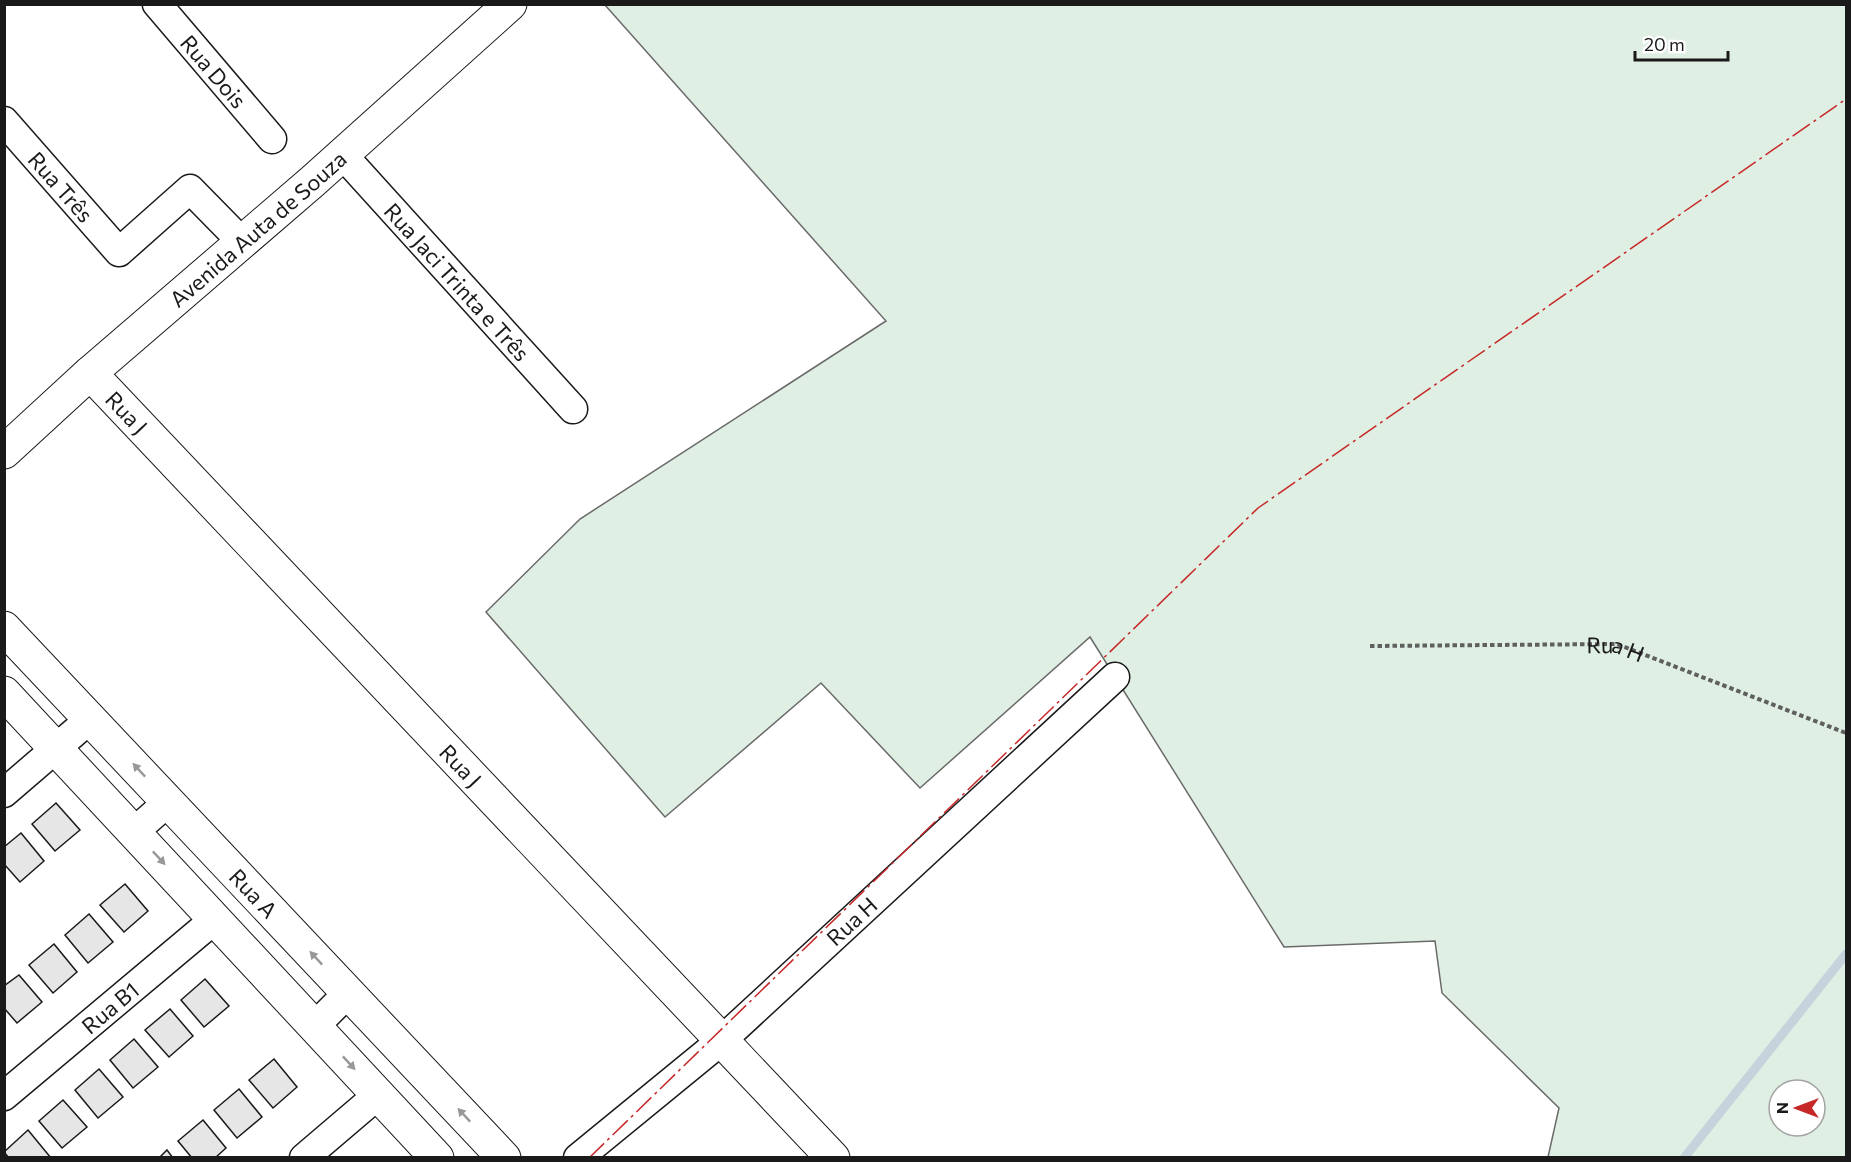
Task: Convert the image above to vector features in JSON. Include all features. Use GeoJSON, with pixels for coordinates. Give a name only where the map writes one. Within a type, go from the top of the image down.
{"type":"FeatureCollection","features":[{"type":"Feature","properties":{"kind":"street","name":"Rua Dois"},"geometry":{"type":"LineString","coordinates":[[157,4],[272,139]]}},
{"type":"Feature","properties":{"kind":"street","name":"Avenida Auta de Souza"},"geometry":{"type":"LineString","coordinates":[[4,452],[90,373],[242,242],[510,4]]}},
{"type":"Feature","properties":{"kind":"street","name":"Rua Três"},"geometry":{"type":"LineString","coordinates":[[4,121],[120,252],[190,189],[242,242]]}},
{"type":"Feature","properties":{"kind":"street","name":"Rua Jaci Trinta e Três"},"geometry":{"type":"LineString","coordinates":[[342,154],[573,409]]}},
{"type":"Feature","properties":{"kind":"street","name":"Rua J"},"geometry":{"type":"LineString","coordinates":[[90,373],[833,1158]]}},
{"type":"Feature","properties":{"kind":"street","name":"Rua A"},"geometry":{"type":"LineString","coordinates":[[4,628],[504,1157]]}},
{"type":"Feature","properties":{"kind":"street","name":"Rua H"},"geometry":{"type":"LineString","coordinates":[[578,1158],[721,1041],[1115,677]]}},
{"type":"Feature","properties":{"kind":"street","name":"Rua A"},"geometry":{"type":"LineString","coordinates":[[4,693],[437,1158]]}},
{"type":"Feature","properties":{"kind":"street"},"geometry":{"type":"LineString","coordinates":[[4,793],[90,719]]}},
{"type":"Feature","properties":{"kind":"street"},"geometry":{"type":"LineString","coordinates":[[134,832],[168,802]]}},
{"type":"Feature","properties":{"kind":"street","name":"Rua B1"},"geometry":{"type":"LineString","coordinates":[[4,1096],[215,919]]}},
{"type":"Feature","properties":{"kind":"street"},"geometry":{"type":"LineString","coordinates":[[315,1026],[348,993]]}},
{"type":"Feature","properties":{"kind":"street"},"geometry":{"type":"LineString","coordinates":[[304,1158],[379,1094]]}},
{"type":"Feature","properties":{"kind":"path","name":"Rua H"},"geometry":{"type":"LineString","coordinates":[[1370,646],[1617,644],[1846,733]]}},
{"type":"Feature","properties":{"kind":"green space"},"geometry":{"type":"Polygon","coordinates":[[[605,5],[1846,5],[1846,1157],[1548,1157],[1559,1108],[1442,993],[1435,941],[1284,947],[1090,637],[920,788],[821,683],[665,817],[486,612],[580,519],[886,321],[605,5]]]}},
{"type":"Feature","properties":{"kind":"building"},"geometry":{"type":"Polygon","coordinates":[[[56,803],[80,830],[55,851],[32,824],[56,803]]]}},
{"type":"Feature","properties":{"kind":"building"},"geometry":{"type":"Polygon","coordinates":[[[21,833],[44,861],[20,882],[4,864],[4,847],[21,833]]]}},
{"type":"Feature","properties":{"kind":"building"},"geometry":{"type":"Polygon","coordinates":[[[125,884],[148,911],[124,932],[100,905],[125,884]]]}},
{"type":"Feature","properties":{"kind":"building"},"geometry":{"type":"Polygon","coordinates":[[[89,914],[113,942],[88,963],[65,935],[89,914]]]}},
{"type":"Feature","properties":{"kind":"building"},"geometry":{"type":"Polygon","coordinates":[[[54,944],[77,972],[53,993],[29,965],[54,944]]]}},
{"type":"Feature","properties":{"kind":"building"},"geometry":{"type":"Polygon","coordinates":[[[19,975],[42,1002],[17,1023],[4,1008],[4,986],[19,975]]]}},
{"type":"Feature","properties":{"kind":"building"},"geometry":{"type":"Polygon","coordinates":[[[205,979],[229,1006],[204,1027],[181,1000],[205,979]]]}},
{"type":"Feature","properties":{"kind":"building"},"geometry":{"type":"Polygon","coordinates":[[[170,1009],[193,1036],[169,1057],[145,1030],[170,1009]]]}},
{"type":"Feature","properties":{"kind":"building"},"geometry":{"type":"Polygon","coordinates":[[[134,1039],[158,1067],[133,1088],[110,1060],[134,1039]]]}},
{"type":"Feature","properties":{"kind":"building"},"geometry":{"type":"Polygon","coordinates":[[[274,1059],[297,1087],[273,1108],[249,1080],[274,1059]]]}},
{"type":"Feature","properties":{"kind":"building"},"geometry":{"type":"Polygon","coordinates":[[[99,1069],[123,1097],[98,1118],[75,1090],[99,1069]]]}},
{"type":"Feature","properties":{"kind":"building"},"geometry":{"type":"Polygon","coordinates":[[[239,1089],[262,1117],[237,1138],[214,1110],[239,1089]]]}},
{"type":"Feature","properties":{"kind":"building"},"geometry":{"type":"Polygon","coordinates":[[[63,1100],[87,1127],[62,1148],[39,1121],[63,1100]]]}},
{"type":"Feature","properties":{"kind":"building"},"geometry":{"type":"Polygon","coordinates":[[[203,1120],[226,1148],[215,1158],[192,1158],[178,1141],[203,1120]]]}},
{"type":"Feature","properties":{"kind":"building"},"geometry":{"type":"Polygon","coordinates":[[[28,1130],[51,1158],[9,1158],[4,1152],[28,1130]]]}},
{"type":"Feature","properties":{"kind":"building"},"geometry":{"type":"Polygon","coordinates":[[[167,1150],[173,1158],[159,1158],[167,1150]]]}},
{"type":"Feature","properties":{"kind":"waterway"},"geometry":{"type":"LineString","coordinates":[[1684,1158],[1846,954]]}},
{"type":"Feature","properties":{"kind":"power"},"geometry":{"type":"LineString","coordinates":[[589,1158],[1258,508],[1846,99]]}}]}
